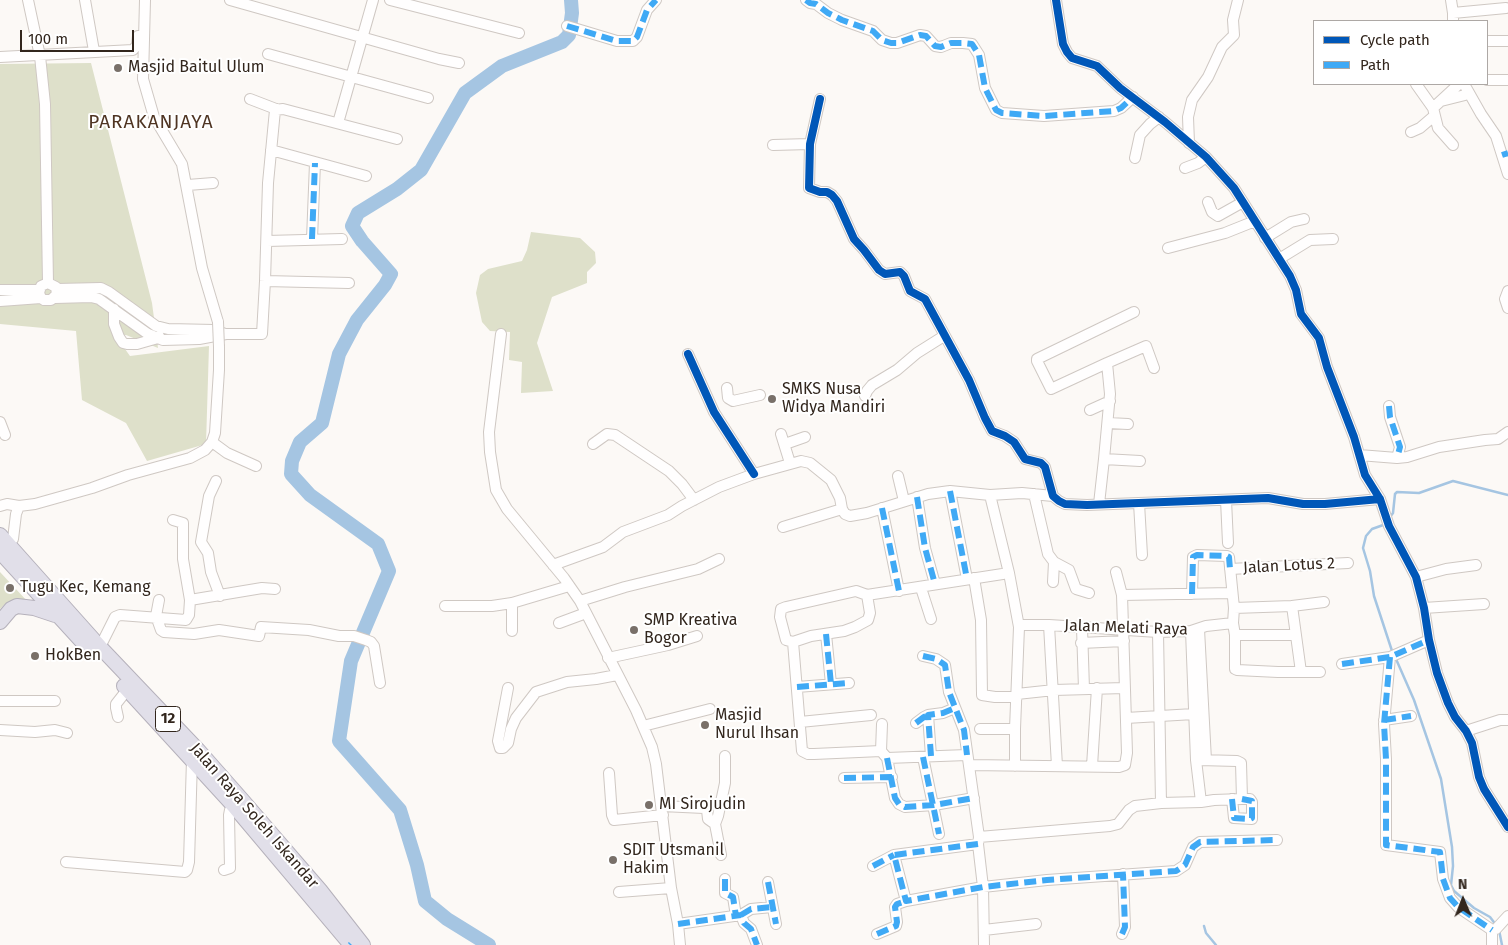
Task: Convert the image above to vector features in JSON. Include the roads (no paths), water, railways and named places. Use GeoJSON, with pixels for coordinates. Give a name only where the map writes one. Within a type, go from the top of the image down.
{"type":"FeatureCollection","features":[{"type":"Feature","properties":{"kind":"highway","name":"Jalan Raya Soleh Iskandar"},"geometry":{"type":"LineString","coordinates":[[3,544],[58,616],[127,690],[243,801],[355,943]]}},
{"type":"Feature","properties":{"kind":"highway","name":"Jalan Raya Soleh Iskandar"},"geometry":{"type":"LineString","coordinates":[[3,544],[100,647],[181,740],[192,759],[355,943]]}},
{"type":"Feature","properties":{"kind":"highway"},"geometry":{"type":"LineString","coordinates":[[0,622],[10,609],[17,606],[34,608],[58,616]]}},
{"type":"Feature","properties":{"kind":"highway"},"geometry":{"type":"LineString","coordinates":[[355,943],[373,945]]}},
{"type":"Feature","properties":{"kind":"street"},"geometry":{"type":"LineString","coordinates":[[0,290],[40,294],[49,301],[53,290],[45,104],[40,56],[28,0]]}},
{"type":"Feature","properties":{"kind":"street"},"geometry":{"type":"LineString","coordinates":[[85,0],[94,51]]}},
{"type":"Feature","properties":{"kind":"street"},"geometry":{"type":"LineString","coordinates":[[91,30],[93,0]]}},
{"type":"Feature","properties":{"kind":"street"},"geometry":{"type":"LineString","coordinates":[[0,57],[40,56],[136,48],[140,0]]}},
{"type":"Feature","properties":{"kind":"street"},"geometry":{"type":"LineString","coordinates":[[0,506],[7,504],[19,506],[35,504],[92,488],[128,475],[181,461],[200,453],[212,442],[215,432],[220,370],[218,322],[202,268],[188,185],[180,158],[157,122],[146,90],[143,75],[145,0]]}},
{"type":"Feature","properties":{"kind":"street"},"geometry":{"type":"LineString","coordinates":[[230,0],[459,63]]}},
{"type":"Feature","properties":{"kind":"street"},"geometry":{"type":"LineString","coordinates":[[338,124],[373,0]]}},
{"type":"Feature","properties":{"kind":"street"},"geometry":{"type":"LineString","coordinates":[[390,0],[519,33]]}},
{"type":"Feature","properties":{"kind":"street"},"geometry":{"type":"LineString","coordinates":[[567,26],[617,41],[633,41],[637,37],[647,10],[656,0]]}},
{"type":"Feature","properties":{"kind":"street"},"geometry":{"type":"LineString","coordinates":[[806,0],[842,20],[873,31],[882,40],[891,43],[897,43],[920,35],[926,36],[935,46],[972,44],[979,55],[988,96],[996,110],[1002,113],[1044,116],[1114,111],[1121,108],[1133,97]]}},
{"type":"Feature","properties":{"kind":"street"},"geometry":{"type":"LineString","coordinates":[[1056,0],[1063,44],[1072,58],[1097,66],[1120,88],[1159,117],[1206,157],[1225,177],[1243,202],[1290,276],[1296,290],[1301,314],[1320,338],[1327,367],[1340,398],[1365,475],[1380,499],[1388,522],[1416,577],[1437,672],[1448,703],[1472,743],[1484,789],[1508,826]]}},
{"type":"Feature","properties":{"kind":"street"},"geometry":{"type":"LineString","coordinates":[[1189,143],[1188,117],[1192,100],[1208,77],[1222,47],[1234,35],[1233,20],[1238,0]]}},
{"type":"Feature","properties":{"kind":"street"},"geometry":{"type":"LineString","coordinates":[[1451,0],[1453,17],[1506,8]]}},
{"type":"Feature","properties":{"kind":"street"},"geometry":{"type":"LineString","coordinates":[[1488,41],[1508,42]]}},
{"type":"Feature","properties":{"kind":"street"},"geometry":{"type":"LineString","coordinates":[[268,54],[428,98]]}},
{"type":"Feature","properties":{"kind":"street"},"geometry":{"type":"LineString","coordinates":[[1488,80],[1508,80]]}},
{"type":"Feature","properties":{"kind":"street"},"geometry":{"type":"LineString","coordinates":[[1417,85],[1436,108],[1438,128],[1453,145]]}},
{"type":"Feature","properties":{"kind":"street"},"geometry":{"type":"LineString","coordinates":[[1438,128],[1416,130],[1459,85]]}},
{"type":"Feature","properties":{"kind":"street"},"geometry":{"type":"LineString","coordinates":[[1460,85],[1488,133]]}},
{"type":"Feature","properties":{"kind":"street"},"geometry":{"type":"LineString","coordinates":[[1461,85],[1496,136],[1505,154],[1508,174]]}},
{"type":"Feature","properties":{"kind":"street"},"geometry":{"type":"LineString","coordinates":[[1436,108],[1465,95]]}},
{"type":"Feature","properties":{"kind":"street"},"geometry":{"type":"LineString","coordinates":[[820,98],[810,144],[809,188],[832,195],[837,201],[854,239],[882,273],[902,273],[910,291],[925,300],[969,380],[992,431],[1006,436],[1014,442],[1025,459],[1041,463],[1045,467],[1053,496]]}},
{"type":"Feature","properties":{"kind":"street"},"geometry":{"type":"LineString","coordinates":[[250,100],[276,109],[283,109],[397,139]]}},
{"type":"Feature","properties":{"kind":"street"},"geometry":{"type":"LineString","coordinates":[[40,294],[41,286],[104,301],[148,334],[169,340],[199,339],[226,334],[262,334],[268,183],[274,112],[276,109]]}},
{"type":"Feature","properties":{"kind":"street"},"geometry":{"type":"LineString","coordinates":[[1135,158],[1140,134],[1159,117]]}},
{"type":"Feature","properties":{"kind":"street"},"geometry":{"type":"LineString","coordinates":[[773,145],[810,144]]}},
{"type":"Feature","properties":{"kind":"street"},"geometry":{"type":"LineString","coordinates":[[271,150],[366,176]]}},
{"type":"Feature","properties":{"kind":"street"},"geometry":{"type":"LineString","coordinates":[[1185,168],[1198,163],[1206,157]]}},
{"type":"Feature","properties":{"kind":"street"},"geometry":{"type":"LineString","coordinates":[[312,239],[315,163]]}},
{"type":"Feature","properties":{"kind":"street"},"geometry":{"type":"LineString","coordinates":[[188,185],[213,183]]}},
{"type":"Feature","properties":{"kind":"street"},"geometry":{"type":"LineString","coordinates":[[1208,202],[1212,212],[1218,216],[1243,202]]}},
{"type":"Feature","properties":{"kind":"street"},"geometry":{"type":"LineString","coordinates":[[1265,238],[1291,222],[1304,220]]}},
{"type":"Feature","properties":{"kind":"street"},"geometry":{"type":"LineString","coordinates":[[1168,248],[1225,233],[1255,221]]}},
{"type":"Feature","properties":{"kind":"street"},"geometry":{"type":"LineString","coordinates":[[267,241],[342,239]]}},
{"type":"Feature","properties":{"kind":"street"},"geometry":{"type":"LineString","coordinates":[[1279,259],[1310,240],[1333,239]]}},
{"type":"Feature","properties":{"kind":"street"},"geometry":{"type":"LineString","coordinates":[[265,282],[349,284]]}},
{"type":"Feature","properties":{"kind":"street"},"geometry":{"type":"LineString","coordinates":[[53,290],[101,288],[161,328],[214,330],[226,334]]}},
{"type":"Feature","properties":{"kind":"street"},"geometry":{"type":"LineString","coordinates":[[1508,291],[1505,299],[1508,308]]}},
{"type":"Feature","properties":{"kind":"street"},"geometry":{"type":"LineString","coordinates":[[0,301],[40,294]]}},
{"type":"Feature","properties":{"kind":"street"},"geometry":{"type":"LineString","coordinates":[[114,308],[114,324],[122,343],[137,344],[158,338]]}},
{"type":"Feature","properties":{"kind":"street"},"geometry":{"type":"LineString","coordinates":[[1134,312],[1037,359],[1037,362],[1051,389],[1146,346],[1154,368]]}},
{"type":"Feature","properties":{"kind":"street"},"geometry":{"type":"LineString","coordinates":[[158,338],[161,328]]}},
{"type":"Feature","properties":{"kind":"street"},"geometry":{"type":"LineString","coordinates":[[501,334],[489,432],[496,490],[507,509],[580,601],[643,726],[656,764],[680,945]]}},
{"type":"Feature","properties":{"kind":"street"},"geometry":{"type":"LineString","coordinates":[[865,396],[872,385],[891,374],[916,353],[944,336]]}},
{"type":"Feature","properties":{"kind":"street"},"geometry":{"type":"LineString","coordinates":[[688,354],[712,407],[754,474]]}},
{"type":"Feature","properties":{"kind":"street"},"geometry":{"type":"LineString","coordinates":[[1099,504],[1110,401],[1110,376],[1107,363]]}},
{"type":"Feature","properties":{"kind":"street"},"geometry":{"type":"LineString","coordinates":[[712,407],[728,393],[737,401],[760,395]]}},
{"type":"Feature","properties":{"kind":"street"},"geometry":{"type":"LineString","coordinates":[[1090,410],[1110,401]]}},
{"type":"Feature","properties":{"kind":"street"},"geometry":{"type":"LineString","coordinates":[[1390,406],[1390,417],[1400,447],[1397,458]]}},
{"type":"Feature","properties":{"kind":"street"},"geometry":{"type":"LineString","coordinates":[[0,422],[5,435]]}},
{"type":"Feature","properties":{"kind":"street"},"geometry":{"type":"LineString","coordinates":[[1108,423],[1128,424]]}},
{"type":"Feature","properties":{"kind":"street"},"geometry":{"type":"LineString","coordinates":[[1359,455],[1407,457],[1439,447],[1498,439],[1508,432]]}},
{"type":"Feature","properties":{"kind":"street"},"geometry":{"type":"LineString","coordinates":[[592,444],[607,434],[615,435],[669,471],[694,500]]}},
{"type":"Feature","properties":{"kind":"street"},"geometry":{"type":"LineString","coordinates":[[790,463],[783,439],[806,436]]}},
{"type":"Feature","properties":{"kind":"street"},"geometry":{"type":"LineString","coordinates":[[212,442],[227,453],[256,466]]}},
{"type":"Feature","properties":{"kind":"street"},"geometry":{"type":"LineString","coordinates":[[1104,459],[1140,461]]}},
{"type":"Feature","properties":{"kind":"street"},"geometry":{"type":"LineString","coordinates":[[553,565],[604,547],[623,532],[668,515],[719,487],[754,474],[801,461],[810,463],[831,480],[836,488],[842,509],[845,514],[850,516],[928,494],[950,492],[990,495],[1034,494],[1053,496],[1065,504],[1268,498],[1303,504],[1325,504],[1380,499]]}},
{"type":"Feature","properties":{"kind":"street"},"geometry":{"type":"LineString","coordinates":[[898,476],[904,501]]}},
{"type":"Feature","properties":{"kind":"street"},"geometry":{"type":"LineString","coordinates":[[216,481],[209,496],[201,542],[208,552],[211,572],[220,596]]}},
{"type":"Feature","properties":{"kind":"street"},"geometry":{"type":"LineString","coordinates":[[950,492],[981,620],[982,695],[995,697],[1017,696],[1054,690],[1124,688]]}},
{"type":"Feature","properties":{"kind":"street"},"geometry":{"type":"LineString","coordinates":[[1034,494],[1046,549],[1054,562],[1069,570],[1076,589],[1089,593]]}},
{"type":"Feature","properties":{"kind":"street"},"geometry":{"type":"LineString","coordinates":[[990,495],[1009,572],[1019,627],[1015,766]]}},
{"type":"Feature","properties":{"kind":"street"},"geometry":{"type":"LineString","coordinates":[[917,497],[925,548],[935,584]]}},
{"type":"Feature","properties":{"kind":"street"},"geometry":{"type":"LineString","coordinates":[[1226,500],[1228,543]]}},
{"type":"Feature","properties":{"kind":"street"},"geometry":{"type":"LineString","coordinates":[[1139,503],[1142,555]]}},
{"type":"Feature","properties":{"kind":"street"},"geometry":{"type":"LineString","coordinates":[[3,544],[13,539],[16,514],[19,506]]}},
{"type":"Feature","properties":{"kind":"street"},"geometry":{"type":"LineString","coordinates":[[882,508],[899,591]]}},
{"type":"Feature","properties":{"kind":"street"},"geometry":{"type":"LineString","coordinates":[[783,527],[842,509]]}},
{"type":"Feature","properties":{"kind":"street"},"geometry":{"type":"LineString","coordinates":[[100,647],[115,617],[120,615],[156,616],[186,620],[189,614],[190,600],[183,559],[183,523],[173,520]]}},
{"type":"Feature","properties":{"kind":"street"},"geometry":{"type":"LineString","coordinates":[[1192,594],[1193,557],[1197,555],[1228,556],[1234,608],[1236,670],[1320,672]]}},
{"type":"Feature","properties":{"kind":"street"},"geometry":{"type":"LineString","coordinates":[[580,601],[625,587],[698,569],[718,559]]}},
{"type":"Feature","properties":{"kind":"street"},"geometry":{"type":"LineString","coordinates":[[1053,582],[1054,562]]}},
{"type":"Feature","properties":{"kind":"street","name":"Jalan Lotus 2"},"geometry":{"type":"LineString","coordinates":[[1230,569],[1348,563]]}},
{"type":"Feature","properties":{"kind":"street"},"geometry":{"type":"LineString","coordinates":[[1416,577],[1446,568],[1476,565]]}},
{"type":"Feature","properties":{"kind":"street"},"geometry":{"type":"LineString","coordinates":[[867,595],[870,613],[868,620],[855,627],[793,642],[786,640],[780,617],[781,609],[856,591],[867,595],[921,588],[1009,572]]}},
{"type":"Feature","properties":{"kind":"street"},"geometry":{"type":"LineString","coordinates":[[793,642],[802,750],[808,754],[927,756],[1015,766],[1119,767],[1125,764],[1127,753],[1122,595],[1116,572]]}},
{"type":"Feature","properties":{"kind":"street"},"geometry":{"type":"LineString","coordinates":[[445,606],[492,606],[512,603],[569,586]]}},
{"type":"Feature","properties":{"kind":"street"},"geometry":{"type":"LineString","coordinates":[[190,600],[262,588],[275,589]]}},
{"type":"Feature","properties":{"kind":"street"},"geometry":{"type":"LineString","coordinates":[[921,588],[931,619]]}},
{"type":"Feature","properties":{"kind":"street"},"geometry":{"type":"LineString","coordinates":[[1122,595],[1232,592]]}},
{"type":"Feature","properties":{"kind":"street"},"geometry":{"type":"LineString","coordinates":[[159,600],[156,616],[164,632],[194,634],[220,630],[259,636],[261,627],[309,630],[339,636],[354,636],[366,640],[374,646],[380,683]]}},
{"type":"Feature","properties":{"kind":"street"},"geometry":{"type":"LineString","coordinates":[[1234,608],[1292,606],[1324,602]]}},
{"type":"Feature","properties":{"kind":"street"},"geometry":{"type":"LineString","coordinates":[[512,603],[512,631]]}},
{"type":"Feature","properties":{"kind":"street"},"geometry":{"type":"LineString","coordinates":[[1424,608],[1484,604]]}},
{"type":"Feature","properties":{"kind":"street"},"geometry":{"type":"LineString","coordinates":[[1292,606],[1301,672]]}},
{"type":"Feature","properties":{"kind":"street"},"geometry":{"type":"LineString","coordinates":[[559,623],[586,613]]}},
{"type":"Feature","properties":{"kind":"street","name":"Jalan Melati Raya"},"geometry":{"type":"LineString","coordinates":[[1019,627],[1023,625],[1049,625],[1082,628],[1123,636],[1195,630],[1206,626],[1233,623]]}},
{"type":"Feature","properties":{"kind":"street"},"geometry":{"type":"LineString","coordinates":[[1049,625],[1057,766]]}},
{"type":"Feature","properties":{"kind":"street"},"geometry":{"type":"LineString","coordinates":[[1082,628],[1084,689]]}},
{"type":"Feature","properties":{"kind":"street"},"geometry":{"type":"LineString","coordinates":[[1195,630],[1201,760],[1200,802]]}},
{"type":"Feature","properties":{"kind":"street"},"geometry":{"type":"LineString","coordinates":[[1158,632],[1161,803]]}},
{"type":"Feature","properties":{"kind":"street"},"geometry":{"type":"LineString","coordinates":[[826,634],[831,684]]}},
{"type":"Feature","properties":{"kind":"street"},"geometry":{"type":"LineString","coordinates":[[1235,635],[1296,635]]}},
{"type":"Feature","properties":{"kind":"street"},"geometry":{"type":"LineString","coordinates":[[608,658],[668,646],[697,636]]}},
{"type":"Feature","properties":{"kind":"street"},"geometry":{"type":"LineString","coordinates":[[1082,642],[1123,636]]}},
{"type":"Feature","properties":{"kind":"street"},"geometry":{"type":"LineString","coordinates":[[1342,664],[1393,655],[1429,640]]}},
{"type":"Feature","properties":{"kind":"street"},"geometry":{"type":"LineString","coordinates":[[1393,655],[1384,720],[1386,845],[1440,852],[1443,879],[1450,898],[1458,907],[1500,924],[1492,945]]}},
{"type":"Feature","properties":{"kind":"street"},"geometry":{"type":"LineString","coordinates":[[923,656],[943,662],[949,692],[964,730],[978,840],[984,945]]}},
{"type":"Feature","properties":{"kind":"street"},"geometry":{"type":"LineString","coordinates":[[508,688],[498,741],[500,748],[503,748],[508,743],[511,728],[516,718],[536,692],[567,682],[596,679],[617,674]]}},
{"type":"Feature","properties":{"kind":"street"},"geometry":{"type":"LineString","coordinates":[[797,687],[849,683]]}},
{"type":"Feature","properties":{"kind":"street"},"geometry":{"type":"LineString","coordinates":[[1092,766],[1097,688]]}},
{"type":"Feature","properties":{"kind":"street"},"geometry":{"type":"LineString","coordinates":[[118,717],[116,704],[127,690]]}},
{"type":"Feature","properties":{"kind":"street"},"geometry":{"type":"LineString","coordinates":[[1198,694],[1194,714],[1201,760]]}},
{"type":"Feature","properties":{"kind":"street"},"geometry":{"type":"LineString","coordinates":[[0,701],[55,700]]}},
{"type":"Feature","properties":{"kind":"street"},"geometry":{"type":"LineString","coordinates":[[916,723],[928,715],[943,713],[955,708]]}},
{"type":"Feature","properties":{"kind":"street"},"geometry":{"type":"LineString","coordinates":[[643,726],[710,709]]}},
{"type":"Feature","properties":{"kind":"street"},"geometry":{"type":"LineString","coordinates":[[1126,718],[1194,714]]}},
{"type":"Feature","properties":{"kind":"street"},"geometry":{"type":"LineString","coordinates":[[800,722],[871,715]]}},
{"type":"Feature","properties":{"kind":"street"},"geometry":{"type":"LineString","coordinates":[[928,715],[927,756],[939,834]]}},
{"type":"Feature","properties":{"kind":"street"},"geometry":{"type":"LineString","coordinates":[[1384,720],[1411,716]]}},
{"type":"Feature","properties":{"kind":"street"},"geometry":{"type":"LineString","coordinates":[[1466,731],[1500,720],[1508,720]]}},
{"type":"Feature","properties":{"kind":"street"},"geometry":{"type":"LineString","coordinates":[[882,724],[884,754],[892,776],[895,798],[899,804],[905,807],[934,805],[974,798]]}},
{"type":"Feature","properties":{"kind":"street"},"geometry":{"type":"LineString","coordinates":[[980,729],[1015,729]]}},
{"type":"Feature","properties":{"kind":"street"},"geometry":{"type":"LineString","coordinates":[[0,730],[35,732],[55,730],[67,733]]}},
{"type":"Feature","properties":{"kind":"street"},"geometry":{"type":"LineString","coordinates":[[721,855],[715,824],[726,782],[725,756]]}},
{"type":"Feature","properties":{"kind":"street"},"geometry":{"type":"LineString","coordinates":[[66,862],[186,872],[190,862],[192,759]]}},
{"type":"Feature","properties":{"kind":"street"},"geometry":{"type":"LineString","coordinates":[[873,866],[894,855],[978,840],[1110,826],[1118,824],[1132,808],[1140,805],[1237,799],[1241,762],[1201,760]]}},
{"type":"Feature","properties":{"kind":"street"},"geometry":{"type":"LineString","coordinates":[[609,773],[614,820],[662,811],[704,808],[707,810],[708,819],[715,824]]}},
{"type":"Feature","properties":{"kind":"street"},"geometry":{"type":"LineString","coordinates":[[844,778],[892,776]]}},
{"type":"Feature","properties":{"kind":"street"},"geometry":{"type":"LineString","coordinates":[[224,870],[229,869],[230,866],[230,810],[233,804]]}},
{"type":"Feature","properties":{"kind":"street"},"geometry":{"type":"LineString","coordinates":[[877,934],[896,926],[895,907],[897,904],[906,901],[982,887],[1176,870],[1185,866],[1193,847],[1200,842],[1277,840]]}},
{"type":"Feature","properties":{"kind":"street"},"geometry":{"type":"LineString","coordinates":[[894,855],[906,901]]}},
{"type":"Feature","properties":{"kind":"street"},"geometry":{"type":"LineString","coordinates":[[1122,934],[1125,927],[1123,874]]}},
{"type":"Feature","properties":{"kind":"street"},"geometry":{"type":"LineString","coordinates":[[724,879],[725,893],[733,897],[739,915],[744,923],[752,928],[757,945]]}},
{"type":"Feature","properties":{"kind":"street"},"geometry":{"type":"LineString","coordinates":[[768,882],[776,924]]}},
{"type":"Feature","properties":{"kind":"street"},"geometry":{"type":"LineString","coordinates":[[619,892],[671,888]]}},
{"type":"Feature","properties":{"kind":"street"},"geometry":{"type":"LineString","coordinates":[[678,924],[746,914],[752,909],[772,907]]}},
{"type":"Feature","properties":{"kind":"street"},"geometry":{"type":"LineString","coordinates":[[984,930],[1036,924]]}},
{"type":"Feature","properties":{"kind":"waterway"},"geometry":{"type":"LineString","coordinates":[[489,945],[447,919],[425,901],[417,865],[400,810],[339,741],[351,661],[389,571],[378,544],[310,495],[291,474],[292,461],[300,442],[322,423],[339,354],[357,320],[385,285],[391,274],[362,241],[352,226],[358,213],[397,189],[421,170],[465,93],[502,66],[562,42],[569,35],[572,13],[571,0]]}},
{"type":"Feature","properties":{"kind":"waterway"},"geometry":{"type":"LineString","coordinates":[[1390,517],[1393,513],[1395,494],[1397,492],[1419,493],[1453,481],[1508,495]]}},
{"type":"Feature","properties":{"kind":"waterway"},"geometry":{"type":"LineString","coordinates":[[1386,524],[1372,529],[1366,536],[1363,548],[1370,571],[1374,596],[1393,654]]}},
{"type":"Feature","properties":{"kind":"waterway"},"geometry":{"type":"LineString","coordinates":[[1396,659],[1414,700],[1441,779],[1452,847],[1451,885],[1454,891],[1474,908],[1490,917],[1496,925]]}},
{"type":"Feature","properties":{"kind":"waterway"},"geometry":{"type":"LineString","coordinates":[[1204,926],[1206,933],[1216,945]]}},
{"type":"Feature","properties":{"kind":"waterway"},"geometry":{"type":"LineString","coordinates":[[1499,930],[1502,945]]}},
{"type":"Feature","properties":{"kind":"place","name":"Masjid Baitul Ulum"},"geometry":{"type":"Point","coordinates":[118,68]}},
{"type":"Feature","properties":{"kind":"place","name":"SMKS Nusa Widya Mandiri"},"geometry":{"type":"Point","coordinates":[772,399]}},
{"type":"Feature","properties":{"kind":"place","name":"Tugu Kec, Kemang"},"geometry":{"type":"Point","coordinates":[10,588]}},
{"type":"Feature","properties":{"kind":"place","name":"SMP Kreativa Bogor"},"geometry":{"type":"Point","coordinates":[634,630]}},
{"type":"Feature","properties":{"kind":"place","name":"HokBen"},"geometry":{"type":"Point","coordinates":[35,656]}},
{"type":"Feature","properties":{"kind":"place","name":"Masjid Nurul Ihsan"},"geometry":{"type":"Point","coordinates":[705,725]}},
{"type":"Feature","properties":{"kind":"place","name":"MI Sirojudin"},"geometry":{"type":"Point","coordinates":[649,805]}},
{"type":"Feature","properties":{"kind":"place","name":"SDIT Utsmanil Hakim"},"geometry":{"type":"Point","coordinates":[613,860]}},
{"type":"Feature","properties":{"kind":"district","name":"PARAKANJAYA"},"geometry":{"type":"Point","coordinates":[151,123]}}]}
